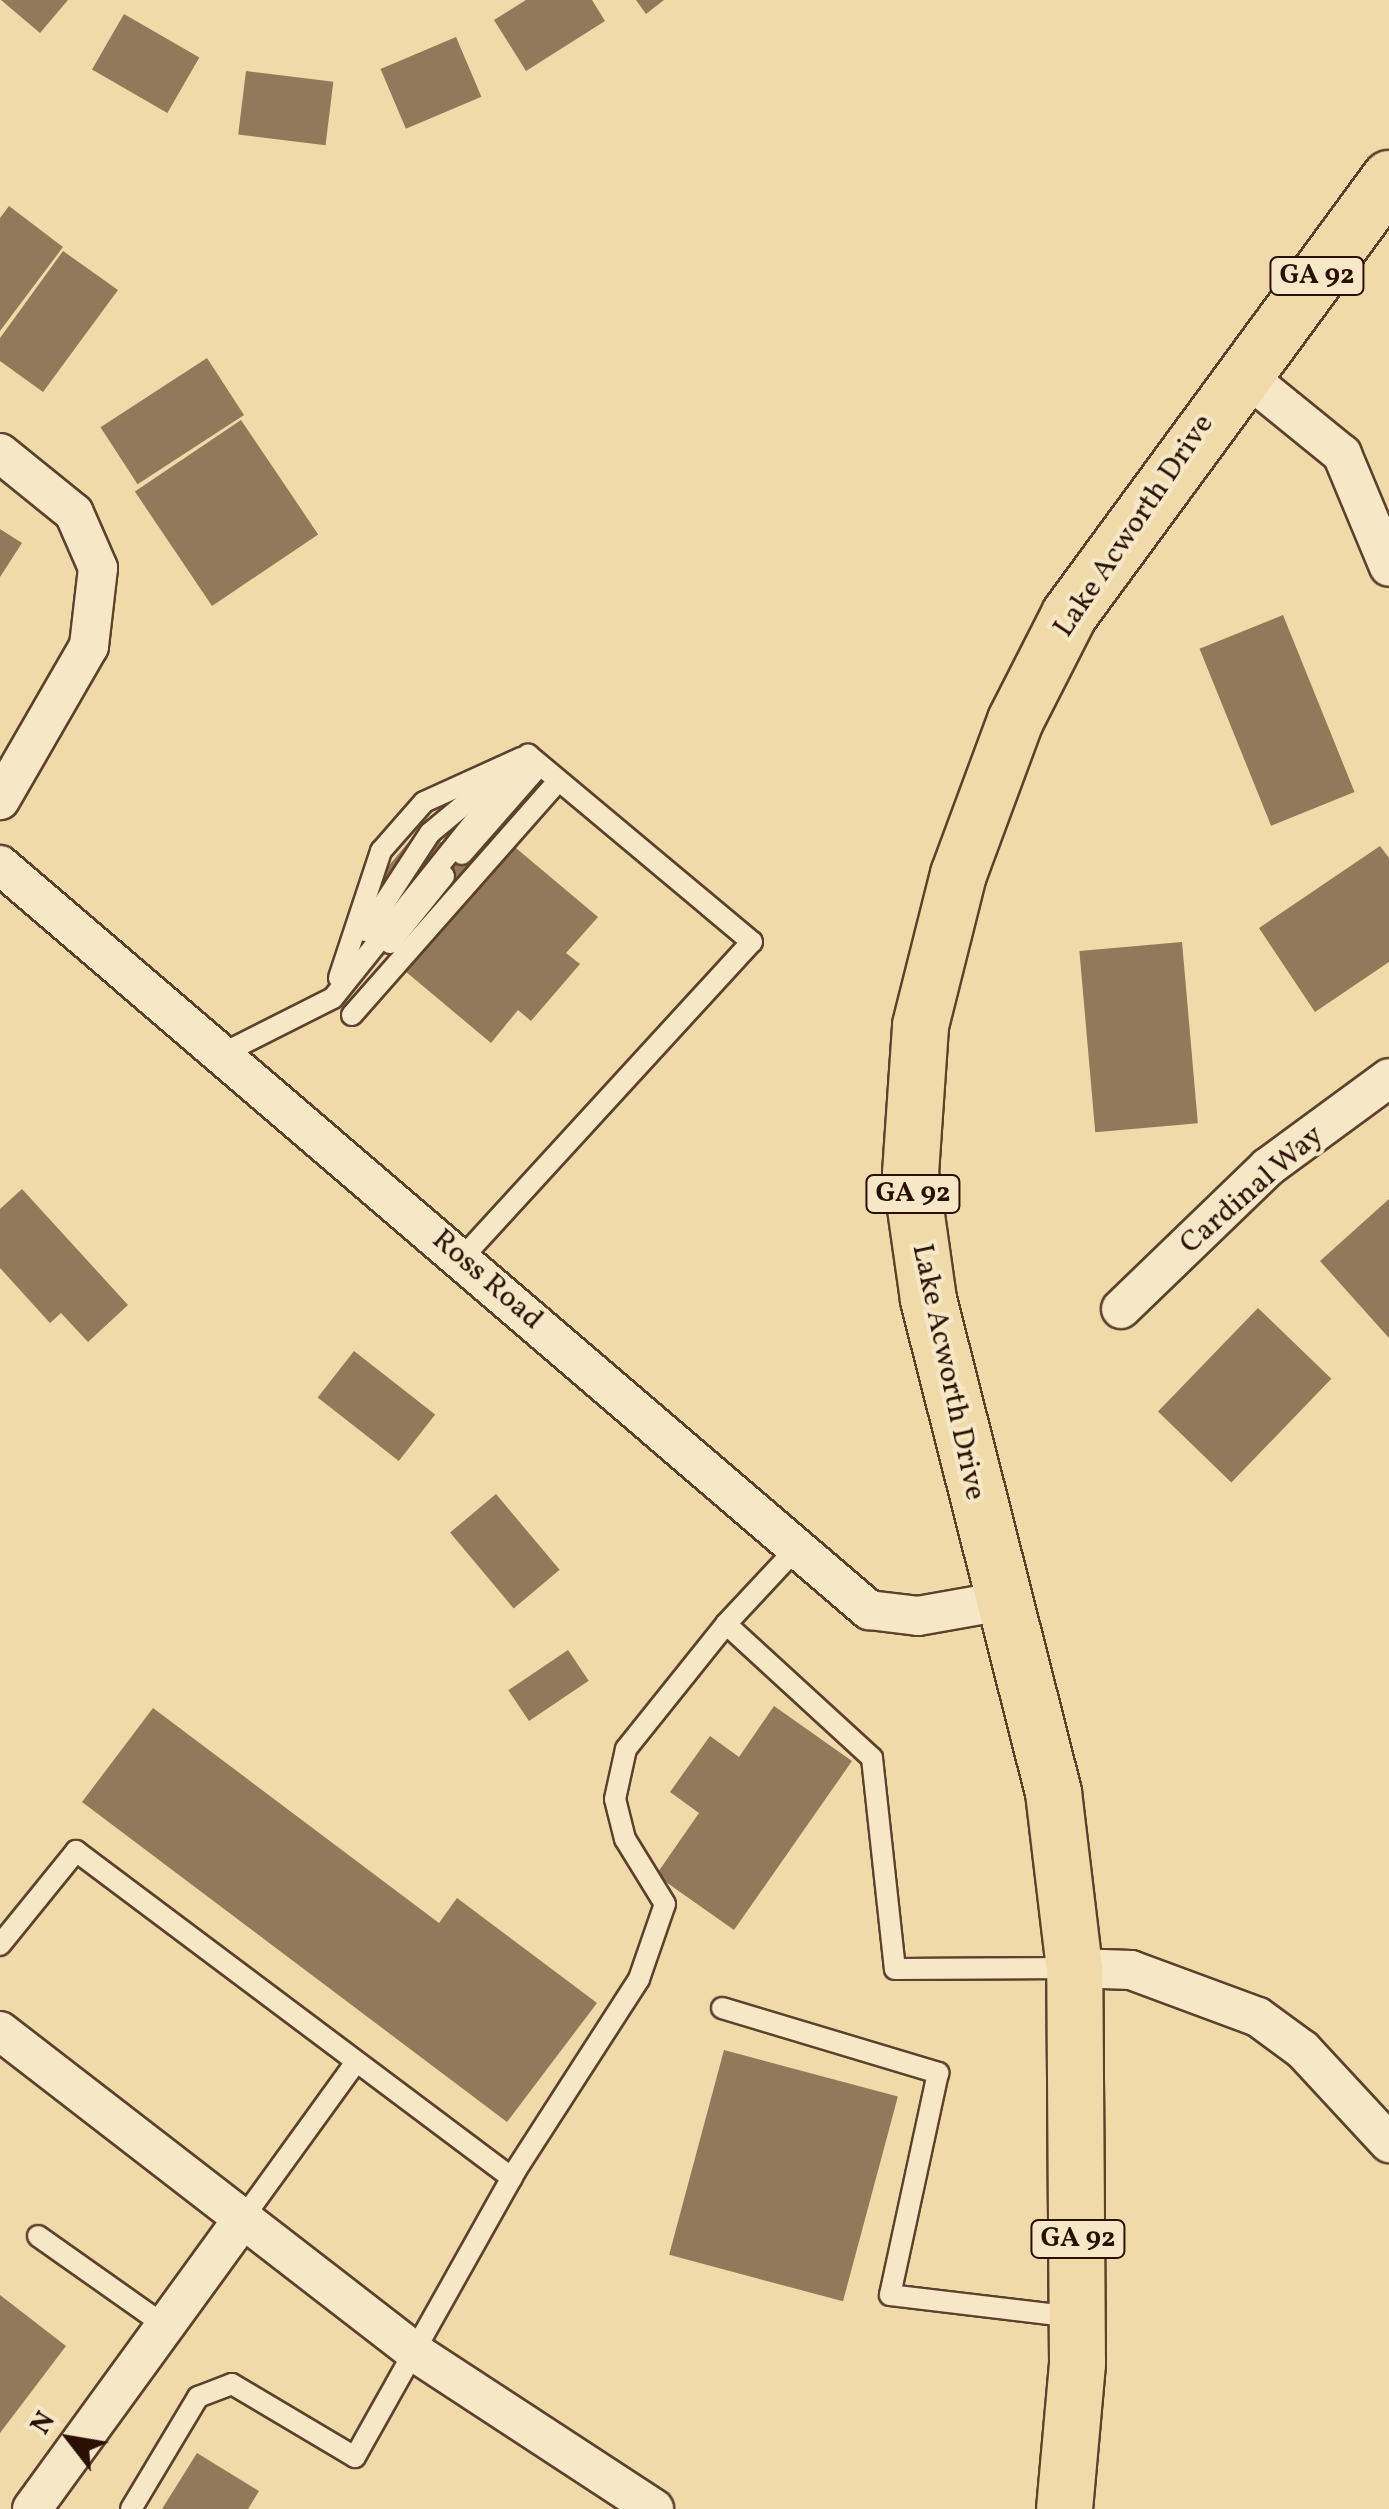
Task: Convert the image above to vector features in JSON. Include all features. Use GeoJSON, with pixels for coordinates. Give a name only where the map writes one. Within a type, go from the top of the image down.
{"type":"FeatureCollection","features":[{"type":"Feature","properties":{"kind":"main road","name":"Lake Acworth Drive"},"geometry":{"type":"LineString","coordinates":[[1064,2509],[1077,2317],[1074,1968],[1053,1792],[964,1468],[910,1173],[920,1025],[958,874],[1015,720],[1069,614],[1240,372],[1389,178]]}},
{"type":"Feature","properties":{"kind":"street"},"geometry":{"type":"LineString","coordinates":[[1240,372],[1342,454],[1389,568]]}},
{"type":"Feature","properties":{"kind":"street"},"geometry":{"type":"LineString","coordinates":[[0,452],[74,513],[98,568],[89,646],[0,800]]}},
{"type":"Feature","properties":{"kind":"street","name":"Ross Road"},"geometry":{"type":"LineString","coordinates":[[0,865],[224,1052],[795,1550],[869,1610],[918,1616],[1003,1601]]}},
{"type":"Feature","properties":{"kind":"street","name":"Cardinal Way"},"geometry":{"type":"LineString","coordinates":[[1120,1310],[1268,1168],[1389,1078]]}},
{"type":"Feature","properties":{"kind":"street"},"geometry":{"type":"LineString","coordinates":[[1074,1968],[1132,1970],[1258,2017],[1303,2050],[1389,2144]]}},
{"type":"Feature","properties":{"kind":"street"},"geometry":{"type":"LineString","coordinates":[[0,2032],[240,2221],[419,2355],[635,2504]]}},
{"type":"Feature","properties":{"kind":"street"},"geometry":{"type":"LineString","coordinates":[[32,2509],[167,2328],[240,2221]]}},
{"type":"Feature","properties":{"kind":"lane"},"geometry":{"type":"LineString","coordinates":[[462,1258],[752,942],[534,760]]}},
{"type":"Feature","properties":{"kind":"lane"},"geometry":{"type":"LineString","coordinates":[[342,1006],[534,760]]}},
{"type":"Feature","properties":{"kind":"lane"},"geometry":{"type":"LineString","coordinates":[[342,1006],[381,851],[424,802],[534,760]]}},
{"type":"Feature","properties":{"kind":"lane"},"geometry":{"type":"LineString","coordinates":[[224,1052],[342,1006],[558,781]]}},
{"type":"Feature","properties":{"kind":"lane"},"geometry":{"type":"LineString","coordinates":[[131,2509],[198,2397],[232,2384],[256,2392],[355,2457],[419,2355],[512,2178],[639,1979],[665,1904],[625,1839],[615,1799],[626,1749],[726,1624],[795,1550]]}},
{"type":"Feature","properties":{"kind":"lane"},"geometry":{"type":"LineString","coordinates":[[726,1624],[872,1758],[895,1969],[1074,1968]]}},
{"type":"Feature","properties":{"kind":"lane"},"geometry":{"type":"LineString","coordinates":[[0,1944],[76,1851],[512,2178]]}},
{"type":"Feature","properties":{"kind":"lane"},"geometry":{"type":"LineString","coordinates":[[722,2008],[938,2073],[890,2295],[1077,2317]]}},
{"type":"Feature","properties":{"kind":"lane"},"geometry":{"type":"LineString","coordinates":[[240,2221],[356,2062]]}},
{"type":"Feature","properties":{"kind":"lane"},"geometry":{"type":"LineString","coordinates":[[38,2236],[167,2328]]}},
{"type":"Feature","properties":{"kind":"building"},"geometry":{"type":"Polygon","coordinates":[[[1,0],[68,0],[40,33],[1,0]]]}},
{"type":"Feature","properties":{"kind":"building"},"geometry":{"type":"Polygon","coordinates":[[[526,0],[592,0],[605,21],[526,71],[494,20],[526,0]]]}},
{"type":"Feature","properties":{"kind":"building"},"geometry":{"type":"Polygon","coordinates":[[[636,0],[664,0],[646,14],[636,0]]]}},
{"type":"Feature","properties":{"kind":"building"},"geometry":{"type":"Polygon","coordinates":[[[124,14],[199,58],[167,113],[92,69],[124,14]]]}},
{"type":"Feature","properties":{"kind":"building"},"geometry":{"type":"Polygon","coordinates":[[[456,37],[481,97],[406,129],[381,69],[456,37]]]}},
{"type":"Feature","properties":{"kind":"building"},"geometry":{"type":"Polygon","coordinates":[[[246,71],[333,82],[326,145],[238,135],[246,71]]]}},
{"type":"Feature","properties":{"kind":"building"},"geometry":{"type":"Polygon","coordinates":[[[9,206],[63,247],[0,331],[0,218],[9,206]]]}},
{"type":"Feature","properties":{"kind":"building"},"geometry":{"type":"Polygon","coordinates":[[[63,251],[118,290],[43,392],[0,361],[0,338],[63,251]]]}},
{"type":"Feature","properties":{"kind":"building"},"geometry":{"type":"Polygon","coordinates":[[[207,358],[244,415],[138,484],[100,427],[207,358]]]}},
{"type":"Feature","properties":{"kind":"building"},"geometry":{"type":"Polygon","coordinates":[[[241,420],[318,534],[212,606],[135,492],[241,420]]]}},
{"type":"Feature","properties":{"kind":"building"},"geometry":{"type":"Polygon","coordinates":[[[0,529],[22,543],[0,577],[0,529]]]}},
{"type":"Feature","properties":{"kind":"building"},"geometry":{"type":"Polygon","coordinates":[[[1283,615],[1355,792],[1271,826],[1200,649],[1283,615]]]}},
{"type":"Feature","properties":{"kind":"building"},"geometry":{"type":"Polygon","coordinates":[[[422,826],[482,877],[510,843],[598,917],[566,953],[580,964],[531,1021],[518,1010],[491,1043],[405,971],[437,932],[376,881],[422,826]]]}},
{"type":"Feature","properties":{"kind":"building"},"geometry":{"type":"Polygon","coordinates":[[[1380,846],[1389,858],[1389,962],[1315,1012],[1259,928],[1380,846]]]}},
{"type":"Feature","properties":{"kind":"building"},"geometry":{"type":"Polygon","coordinates":[[[1182,942],[1198,1123],[1095,1132],[1079,951],[1182,942]]]}},
{"type":"Feature","properties":{"kind":"building"},"geometry":{"type":"Polygon","coordinates":[[[22,1189],[128,1305],[88,1342],[61,1313],[50,1323],[0,1268],[0,1209],[22,1189]]]}},
{"type":"Feature","properties":{"kind":"building"},"geometry":{"type":"Polygon","coordinates":[[[1389,1199],[1389,1338],[1320,1261],[1389,1199]]]}},
{"type":"Feature","properties":{"kind":"building"},"geometry":{"type":"Polygon","coordinates":[[[1258,1308],[1331,1379],[1231,1482],[1158,1412],[1258,1308]]]}},
{"type":"Feature","properties":{"kind":"building"},"geometry":{"type":"Polygon","coordinates":[[[354,1351],[435,1414],[399,1461],[318,1397],[354,1351]]]}},
{"type":"Feature","properties":{"kind":"building"},"geometry":{"type":"Polygon","coordinates":[[[496,1494],[560,1570],[514,1608],[450,1533],[496,1494]]]}},
{"type":"Feature","properties":{"kind":"building"},"geometry":{"type":"Polygon","coordinates":[[[568,1650],[589,1681],[529,1721],[508,1690],[568,1650]]]}},
{"type":"Feature","properties":{"kind":"building"},"geometry":{"type":"Polygon","coordinates":[[[774,1706],[852,1761],[734,1930],[656,1875],[699,1813],[670,1792],[710,1736],[739,1757],[774,1706]]]}},
{"type":"Feature","properties":{"kind":"building"},"geometry":{"type":"Polygon","coordinates":[[[153,1708],[439,1923],[457,1898],[597,2003],[507,2122],[82,1802],[153,1708]]]}},
{"type":"Feature","properties":{"kind":"building"},"geometry":{"type":"Polygon","coordinates":[[[724,2050],[898,2097],[843,2301],[669,2255],[724,2050]]]}},
{"type":"Feature","properties":{"kind":"building"},"geometry":{"type":"Polygon","coordinates":[[[0,2295],[66,2346],[0,2433],[0,2295]]]}},
{"type":"Feature","properties":{"kind":"building"},"geometry":{"type":"Polygon","coordinates":[[[197,2453],[259,2491],[248,2509],[162,2509],[197,2453]]]}}]}
